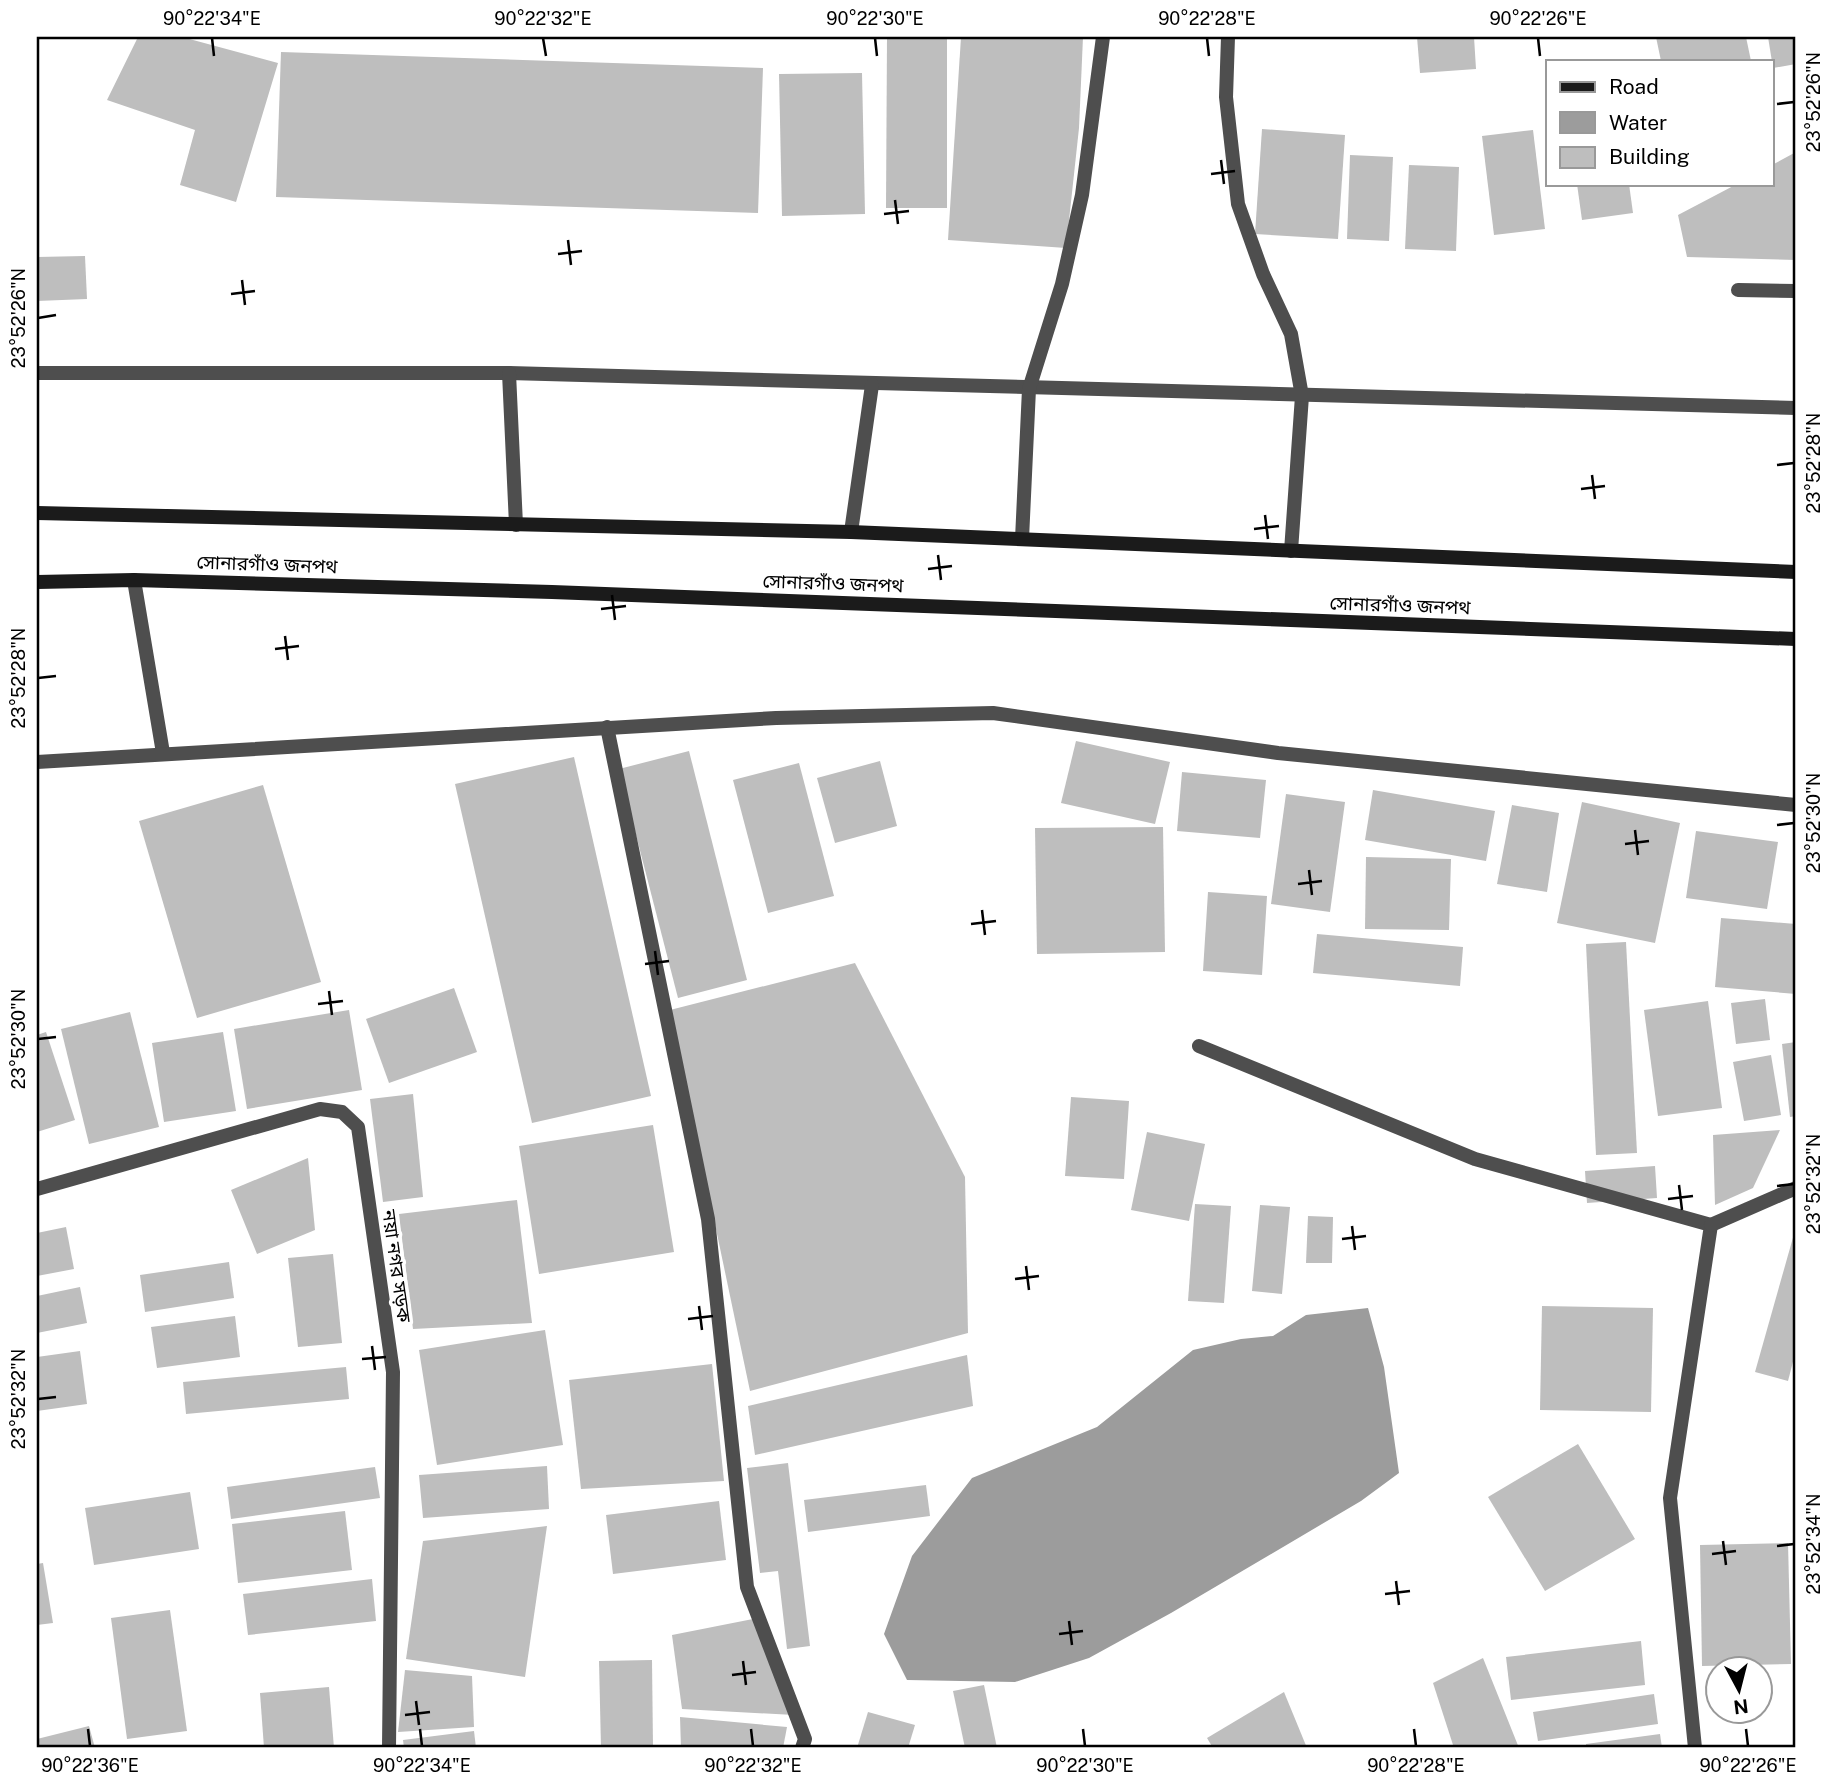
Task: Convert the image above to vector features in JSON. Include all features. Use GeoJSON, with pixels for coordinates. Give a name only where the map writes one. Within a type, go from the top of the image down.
{"type":"FeatureCollection","features":[{"type":"Feature","properties":{"kind":"main road"},"geometry":{"type":"LineString","coordinates":[[37,513],[852,532],[1796,572]]}},
{"type":"Feature","properties":{"kind":"main road","name":"সোনারগাঁও জনপথ"},"geometry":{"type":"LineString","coordinates":[[37,582],[134,580],[538,592],[1796,639]]}},
{"type":"Feature","properties":{"kind":"street"},"geometry":{"type":"LineString","coordinates":[[1022,539],[1029,389],[1062,284],[1082,195],[1103,37]]}},
{"type":"Feature","properties":{"kind":"street"},"geometry":{"type":"LineString","coordinates":[[1228,37],[1226,97],[1238,204],[1263,274],[1292,334],[1302,396],[1291,551]]}},
{"type":"Feature","properties":{"kind":"street"},"geometry":{"type":"LineString","coordinates":[[1738,290],[1796,291]]}},
{"type":"Feature","properties":{"kind":"street"},"geometry":{"type":"LineString","coordinates":[[37,373],[509,373],[872,385],[1796,408]]}},
{"type":"Feature","properties":{"kind":"street"},"geometry":{"type":"LineString","coordinates":[[509,373],[516,525]]}},
{"type":"Feature","properties":{"kind":"street"},"geometry":{"type":"LineString","coordinates":[[852,532],[872,385]]}},
{"type":"Feature","properties":{"kind":"street"},"geometry":{"type":"LineString","coordinates":[[134,580],[163,754]]}},
{"type":"Feature","properties":{"kind":"street"},"geometry":{"type":"LineString","coordinates":[[37,762],[776,718],[993,712],[1278,753],[1796,805]]}},
{"type":"Feature","properties":{"kind":"street"},"geometry":{"type":"LineString","coordinates":[[607,727],[709,1219],[747,1587],[804,1739],[802,1748]]}},
{"type":"Feature","properties":{"kind":"street"},"geometry":{"type":"LineString","coordinates":[[1199,1046],[1475,1159],[1711,1225],[1796,1188]]}},
{"type":"Feature","properties":{"kind":"street","name":"নয়া নগর সড়ক"},"geometry":{"type":"LineString","coordinates":[[37,1189],[320,1109],[342,1112],[358,1127],[393,1371],[389,1748]]}},
{"type":"Feature","properties":{"kind":"street"},"geometry":{"type":"LineString","coordinates":[[1695,1748],[1670,1498],[1711,1225]]}},
{"type":"Feature","properties":{"kind":"water"},"geometry":{"type":"Polygon","coordinates":[[[1368,1308],[1384,1367],[1399,1473],[1361,1501],[1089,1658],[1015,1682],[907,1680],[884,1634],[912,1556],[972,1478],[1097,1427],[1193,1350],[1241,1339],[1273,1336],[1306,1315],[1368,1308]]]}},
{"type":"Feature","properties":{"kind":"building"},"geometry":{"type":"Polygon","coordinates":[[[138,37],[182,37],[278,63],[236,202],[180,185],[195,130],[107,100],[138,37]]]}},
{"type":"Feature","properties":{"kind":"building"},"geometry":{"type":"Polygon","coordinates":[[[887,37],[947,37],[947,208],[886,208],[887,37]]]}},
{"type":"Feature","properties":{"kind":"building"},"geometry":{"type":"Polygon","coordinates":[[[961,37],[1083,37],[1079,128],[1066,248],[948,240],[961,37]]]}},
{"type":"Feature","properties":{"kind":"building"},"geometry":{"type":"Polygon","coordinates":[[[1417,37],[1474,37],[1476,69],[1420,73],[1417,37]]]}},
{"type":"Feature","properties":{"kind":"building"},"geometry":{"type":"Polygon","coordinates":[[[1656,37],[1746,37],[1751,60],[1661,60],[1656,37]]]}},
{"type":"Feature","properties":{"kind":"building"},"geometry":{"type":"Polygon","coordinates":[[[1768,37],[1796,37],[1796,64],[1773,68],[1768,37]]]}},
{"type":"Feature","properties":{"kind":"building"},"geometry":{"type":"Polygon","coordinates":[[[281,52],[763,68],[758,213],[276,197],[281,52]]]}},
{"type":"Feature","properties":{"kind":"building"},"geometry":{"type":"Polygon","coordinates":[[[862,73],[865,214],[782,216],[779,74],[862,73]]]}},
{"type":"Feature","properties":{"kind":"building"},"geometry":{"type":"Polygon","coordinates":[[[1262,129],[1345,135],[1338,239],[1255,234],[1262,129]]]}},
{"type":"Feature","properties":{"kind":"building"},"geometry":{"type":"Polygon","coordinates":[[[1533,130],[1545,229],[1494,235],[1482,136],[1533,130]]]}},
{"type":"Feature","properties":{"kind":"building"},"geometry":{"type":"Polygon","coordinates":[[[1796,152],[1796,260],[1687,257],[1678,215],[1733,186],[1773,186],[1773,164],[1796,152]]]}},
{"type":"Feature","properties":{"kind":"building"},"geometry":{"type":"Polygon","coordinates":[[[1350,155],[1393,157],[1389,241],[1347,239],[1350,155]]]}},
{"type":"Feature","properties":{"kind":"building"},"geometry":{"type":"Polygon","coordinates":[[[1409,165],[1459,167],[1456,251],[1405,249],[1409,165]]]}},
{"type":"Feature","properties":{"kind":"building"},"geometry":{"type":"Polygon","coordinates":[[[1577,186],[1629,186],[1633,213],[1582,220],[1577,186]]]}},
{"type":"Feature","properties":{"kind":"building"},"geometry":{"type":"Polygon","coordinates":[[[85,256],[87,299],[37,301],[37,257],[85,256]]]}},
{"type":"Feature","properties":{"kind":"building"},"geometry":{"type":"Polygon","coordinates":[[[1076,741],[1170,762],[1155,824],[1061,803],[1076,741]]]}},
{"type":"Feature","properties":{"kind":"building"},"geometry":{"type":"Polygon","coordinates":[[[689,751],[747,980],[678,998],[619,769],[689,751]]]}},
{"type":"Feature","properties":{"kind":"building"},"geometry":{"type":"Polygon","coordinates":[[[574,757],[651,1096],[532,1123],[455,784],[574,757]]]}},
{"type":"Feature","properties":{"kind":"building"},"geometry":{"type":"Polygon","coordinates":[[[880,761],[897,826],[835,843],[817,778],[880,761]]]}},
{"type":"Feature","properties":{"kind":"building"},"geometry":{"type":"Polygon","coordinates":[[[799,763],[834,896],[768,913],[733,780],[799,763]]]}},
{"type":"Feature","properties":{"kind":"building"},"geometry":{"type":"Polygon","coordinates":[[[1182,772],[1266,780],[1260,838],[1177,831],[1182,772]]]}},
{"type":"Feature","properties":{"kind":"building"},"geometry":{"type":"Polygon","coordinates":[[[263,785],[321,982],[197,1018],[139,821],[263,785]]]}},
{"type":"Feature","properties":{"kind":"building"},"geometry":{"type":"Polygon","coordinates":[[[1373,790],[1495,811],[1486,861],[1365,840],[1373,790]]]}},
{"type":"Feature","properties":{"kind":"building"},"geometry":{"type":"Polygon","coordinates":[[[1286,794],[1345,802],[1330,912],[1271,904],[1286,794]]]}},
{"type":"Feature","properties":{"kind":"building"},"geometry":{"type":"Polygon","coordinates":[[[1582,802],[1680,823],[1655,943],[1557,923],[1582,802]]]}},
{"type":"Feature","properties":{"kind":"building"},"geometry":{"type":"Polygon","coordinates":[[[1512,805],[1559,813],[1547,892],[1497,884],[1512,805]]]}},
{"type":"Feature","properties":{"kind":"building"},"geometry":{"type":"Polygon","coordinates":[[[1163,827],[1165,952],[1037,954],[1035,828],[1163,827]]]}},
{"type":"Feature","properties":{"kind":"building"},"geometry":{"type":"Polygon","coordinates":[[[1696,831],[1778,842],[1767,909],[1686,898],[1696,831]]]}},
{"type":"Feature","properties":{"kind":"building"},"geometry":{"type":"Polygon","coordinates":[[[1366,857],[1451,859],[1449,930],[1365,929],[1366,857]]]}},
{"type":"Feature","properties":{"kind":"building"},"geometry":{"type":"Polygon","coordinates":[[[1208,892],[1267,896],[1262,975],[1203,971],[1208,892]]]}},
{"type":"Feature","properties":{"kind":"building"},"geometry":{"type":"Polygon","coordinates":[[[1721,918],[1796,924],[1796,994],[1715,987],[1721,918]]]}},
{"type":"Feature","properties":{"kind":"building"},"geometry":{"type":"Polygon","coordinates":[[[1317,934],[1463,947],[1460,986],[1313,973],[1317,934]]]}},
{"type":"Feature","properties":{"kind":"building"},"geometry":{"type":"Polygon","coordinates":[[[1626,942],[1637,1153],[1596,1155],[1586,944],[1626,942]]]}},
{"type":"Feature","properties":{"kind":"building"},"geometry":{"type":"Polygon","coordinates":[[[855,963],[965,1177],[968,1333],[750,1391],[670,1010],[855,963]]]}},
{"type":"Feature","properties":{"kind":"building"},"geometry":{"type":"Polygon","coordinates":[[[454,988],[477,1052],[389,1083],[366,1019],[454,988]]]}},
{"type":"Feature","properties":{"kind":"building"},"geometry":{"type":"Polygon","coordinates":[[[1765,999],[1770,1040],[1736,1044],[1731,1003],[1765,999]]]}},
{"type":"Feature","properties":{"kind":"building"},"geometry":{"type":"Polygon","coordinates":[[[1708,1001],[1722,1108],[1658,1116],[1644,1010],[1708,1001]]]}},
{"type":"Feature","properties":{"kind":"building"},"geometry":{"type":"Polygon","coordinates":[[[349,1010],[362,1090],[247,1109],[234,1029],[349,1010]]]}},
{"type":"Feature","properties":{"kind":"building"},"geometry":{"type":"Polygon","coordinates":[[[130,1012],[159,1127],[89,1144],[61,1029],[130,1012]]]}},
{"type":"Feature","properties":{"kind":"building"},"geometry":{"type":"Polygon","coordinates":[[[46,1032],[75,1120],[37,1132],[37,1035],[46,1032]]]}},
{"type":"Feature","properties":{"kind":"building"},"geometry":{"type":"Polygon","coordinates":[[[223,1032],[236,1111],[164,1122],[152,1043],[223,1032]]]}},
{"type":"Feature","properties":{"kind":"building"},"geometry":{"type":"Polygon","coordinates":[[[1796,1042],[1796,1116],[1790,1117],[1782,1044],[1796,1042]]]}},
{"type":"Feature","properties":{"kind":"building"},"geometry":{"type":"Polygon","coordinates":[[[1771,1055],[1781,1115],[1744,1121],[1733,1062],[1771,1055]]]}},
{"type":"Feature","properties":{"kind":"building"},"geometry":{"type":"Polygon","coordinates":[[[413,1094],[423,1197],[383,1202],[370,1099],[413,1094]]]}},
{"type":"Feature","properties":{"kind":"building"},"geometry":{"type":"Polygon","coordinates":[[[1071,1097],[1129,1101],[1124,1179],[1065,1176],[1071,1097]]]}},
{"type":"Feature","properties":{"kind":"building"},"geometry":{"type":"Polygon","coordinates":[[[653,1125],[674,1252],[539,1274],[519,1146],[653,1125]]]}},
{"type":"Feature","properties":{"kind":"building"},"geometry":{"type":"Polygon","coordinates":[[[1780,1130],[1753,1188],[1715,1205],[1713,1135],[1780,1130]]]}},
{"type":"Feature","properties":{"kind":"building"},"geometry":{"type":"Polygon","coordinates":[[[1147,1132],[1205,1144],[1189,1221],[1131,1210],[1147,1132]]]}},
{"type":"Feature","properties":{"kind":"building"},"geometry":{"type":"Polygon","coordinates":[[[308,1158],[315,1230],[257,1254],[231,1190],[308,1158]]]}},
{"type":"Feature","properties":{"kind":"building"},"geometry":{"type":"Polygon","coordinates":[[[1655,1166],[1657,1198],[1587,1203],[1585,1171],[1655,1166]]]}},
{"type":"Feature","properties":{"kind":"building"},"geometry":{"type":"Polygon","coordinates":[[[517,1200],[532,1323],[413,1329],[399,1214],[517,1200]]]}},
{"type":"Feature","properties":{"kind":"building"},"geometry":{"type":"Polygon","coordinates":[[[1195,1204],[1231,1206],[1224,1303],[1188,1301],[1195,1204]]]}},
{"type":"Feature","properties":{"kind":"building"},"geometry":{"type":"Polygon","coordinates":[[[1260,1205],[1290,1207],[1282,1294],[1252,1291],[1260,1205]]]}},
{"type":"Feature","properties":{"kind":"building"},"geometry":{"type":"Polygon","coordinates":[[[1308,1216],[1333,1217],[1332,1263],[1306,1263],[1308,1216]]]}},
{"type":"Feature","properties":{"kind":"building"},"geometry":{"type":"Polygon","coordinates":[[[66,1227],[74,1269],[37,1276],[37,1233],[66,1227]]]}},
{"type":"Feature","properties":{"kind":"building"},"geometry":{"type":"Polygon","coordinates":[[[1794,1234],[1796,1350],[1788,1381],[1755,1372],[1794,1234]]]}},
{"type":"Feature","properties":{"kind":"building"},"geometry":{"type":"Polygon","coordinates":[[[333,1254],[342,1343],[298,1347],[288,1258],[333,1254]]]}},
{"type":"Feature","properties":{"kind":"building"},"geometry":{"type":"Polygon","coordinates":[[[229,1262],[234,1298],[145,1312],[140,1275],[229,1262]]]}},
{"type":"Feature","properties":{"kind":"building"},"geometry":{"type":"Polygon","coordinates":[[[80,1287],[87,1323],[37,1333],[37,1296],[80,1287]]]}},
{"type":"Feature","properties":{"kind":"building"},"geometry":{"type":"Polygon","coordinates":[[[1542,1306],[1653,1308],[1651,1412],[1540,1410],[1542,1306]]]}},
{"type":"Feature","properties":{"kind":"building"},"geometry":{"type":"Polygon","coordinates":[[[235,1316],[240,1357],[157,1368],[151,1327],[235,1316]]]}},
{"type":"Feature","properties":{"kind":"building"},"geometry":{"type":"Polygon","coordinates":[[[545,1330],[563,1445],[437,1465],[419,1350],[545,1330]]]}},
{"type":"Feature","properties":{"kind":"building"},"geometry":{"type":"Polygon","coordinates":[[[80,1351],[87,1404],[37,1411],[37,1357],[80,1351]]]}},
{"type":"Feature","properties":{"kind":"building"},"geometry":{"type":"Polygon","coordinates":[[[967,1355],[973,1406],[755,1455],[748,1406],[967,1355]]]}},
{"type":"Feature","properties":{"kind":"building"},"geometry":{"type":"Polygon","coordinates":[[[712,1364],[724,1481],[581,1489],[569,1380],[712,1364]]]}},
{"type":"Feature","properties":{"kind":"building"},"geometry":{"type":"Polygon","coordinates":[[[346,1367],[349,1399],[186,1414],[183,1382],[346,1367]]]}},
{"type":"Feature","properties":{"kind":"building"},"geometry":{"type":"Polygon","coordinates":[[[1578,1444],[1635,1539],[1545,1591],[1488,1497],[1578,1444]]]}},
{"type":"Feature","properties":{"kind":"building"},"geometry":{"type":"Polygon","coordinates":[[[788,1463],[810,1646],[787,1649],[778,1571],[760,1573],[747,1468],[788,1463]]]}},
{"type":"Feature","properties":{"kind":"building"},"geometry":{"type":"Polygon","coordinates":[[[547,1466],[549,1509],[423,1518],[419,1475],[547,1466]]]}},
{"type":"Feature","properties":{"kind":"building"},"geometry":{"type":"Polygon","coordinates":[[[375,1467],[380,1498],[231,1519],[227,1487],[375,1467]]]}},
{"type":"Feature","properties":{"kind":"building"},"geometry":{"type":"Polygon","coordinates":[[[926,1485],[930,1516],[808,1532],[804,1500],[926,1485]]]}},
{"type":"Feature","properties":{"kind":"building"},"geometry":{"type":"Polygon","coordinates":[[[190,1492],[199,1549],[94,1565],[85,1508],[190,1492]]]}},
{"type":"Feature","properties":{"kind":"building"},"geometry":{"type":"Polygon","coordinates":[[[719,1501],[726,1560],[613,1574],[606,1515],[719,1501]]]}},
{"type":"Feature","properties":{"kind":"building"},"geometry":{"type":"Polygon","coordinates":[[[345,1511],[352,1570],[238,1583],[232,1524],[345,1511]]]}},
{"type":"Feature","properties":{"kind":"building"},"geometry":{"type":"Polygon","coordinates":[[[547,1526],[525,1677],[406,1659],[423,1541],[547,1526]]]}},
{"type":"Feature","properties":{"kind":"building"},"geometry":{"type":"Polygon","coordinates":[[[1788,1543],[1791,1664],[1773,1664],[1773,1656],[1703,1656],[1702,1666],[1700,1545],[1788,1543]]]}},
{"type":"Feature","properties":{"kind":"building"},"geometry":{"type":"Polygon","coordinates":[[[43,1563],[53,1623],[37,1625],[37,1564],[43,1563]]]}},
{"type":"Feature","properties":{"kind":"building"},"geometry":{"type":"Polygon","coordinates":[[[372,1579],[376,1621],[248,1635],[243,1594],[372,1579]]]}},
{"type":"Feature","properties":{"kind":"building"},"geometry":{"type":"Polygon","coordinates":[[[170,1610],[187,1731],[127,1739],[111,1618],[170,1610]]]}},
{"type":"Feature","properties":{"kind":"building"},"geometry":{"type":"Polygon","coordinates":[[[758,1618],[794,1715],[682,1709],[672,1635],[758,1618]]]}},
{"type":"Feature","properties":{"kind":"building"},"geometry":{"type":"Polygon","coordinates":[[[1641,1641],[1645,1685],[1511,1700],[1506,1657],[1641,1641]]]}},
{"type":"Feature","properties":{"kind":"building"},"geometry":{"type":"Polygon","coordinates":[[[1483,1658],[1519,1748],[1454,1748],[1433,1683],[1483,1658]]]}},
{"type":"Feature","properties":{"kind":"building"},"geometry":{"type":"Polygon","coordinates":[[[652,1660],[653,1748],[601,1748],[599,1661],[652,1660]]]}},
{"type":"Feature","properties":{"kind":"building"},"geometry":{"type":"Polygon","coordinates":[[[405,1670],[472,1676],[474,1727],[398,1732],[405,1670]]]}},
{"type":"Feature","properties":{"kind":"building"},"geometry":{"type":"Polygon","coordinates":[[[984,1685],[997,1748],[965,1748],[953,1691],[984,1685]]]}},
{"type":"Feature","properties":{"kind":"building"},"geometry":{"type":"Polygon","coordinates":[[[329,1687],[334,1748],[264,1748],[260,1693],[329,1687]]]}},
{"type":"Feature","properties":{"kind":"building"},"geometry":{"type":"Polygon","coordinates":[[[1284,1692],[1307,1748],[1213,1748],[1207,1738],[1284,1692]]]}},
{"type":"Feature","properties":{"kind":"building"},"geometry":{"type":"Polygon","coordinates":[[[1654,1694],[1658,1724],[1538,1741],[1533,1712],[1654,1694]]]}},
{"type":"Feature","properties":{"kind":"building"},"geometry":{"type":"Polygon","coordinates":[[[868,1712],[915,1725],[908,1748],[857,1748],[868,1712]]]}},
{"type":"Feature","properties":{"kind":"building"},"geometry":{"type":"Polygon","coordinates":[[[680,1717],[787,1727],[783,1748],[681,1748],[680,1717]]]}},
{"type":"Feature","properties":{"kind":"building"},"geometry":{"type":"Polygon","coordinates":[[[89,1726],[95,1748],[37,1748],[37,1739],[89,1726]]]}},
{"type":"Feature","properties":{"kind":"building"},"geometry":{"type":"Polygon","coordinates":[[[474,1731],[476,1748],[404,1748],[403,1740],[474,1731]]]}},
{"type":"Feature","properties":{"kind":"building"},"geometry":{"type":"Polygon","coordinates":[[[1660,1734],[1662,1748],[1586,1748],[1586,1744],[1660,1734]]]}}]}
